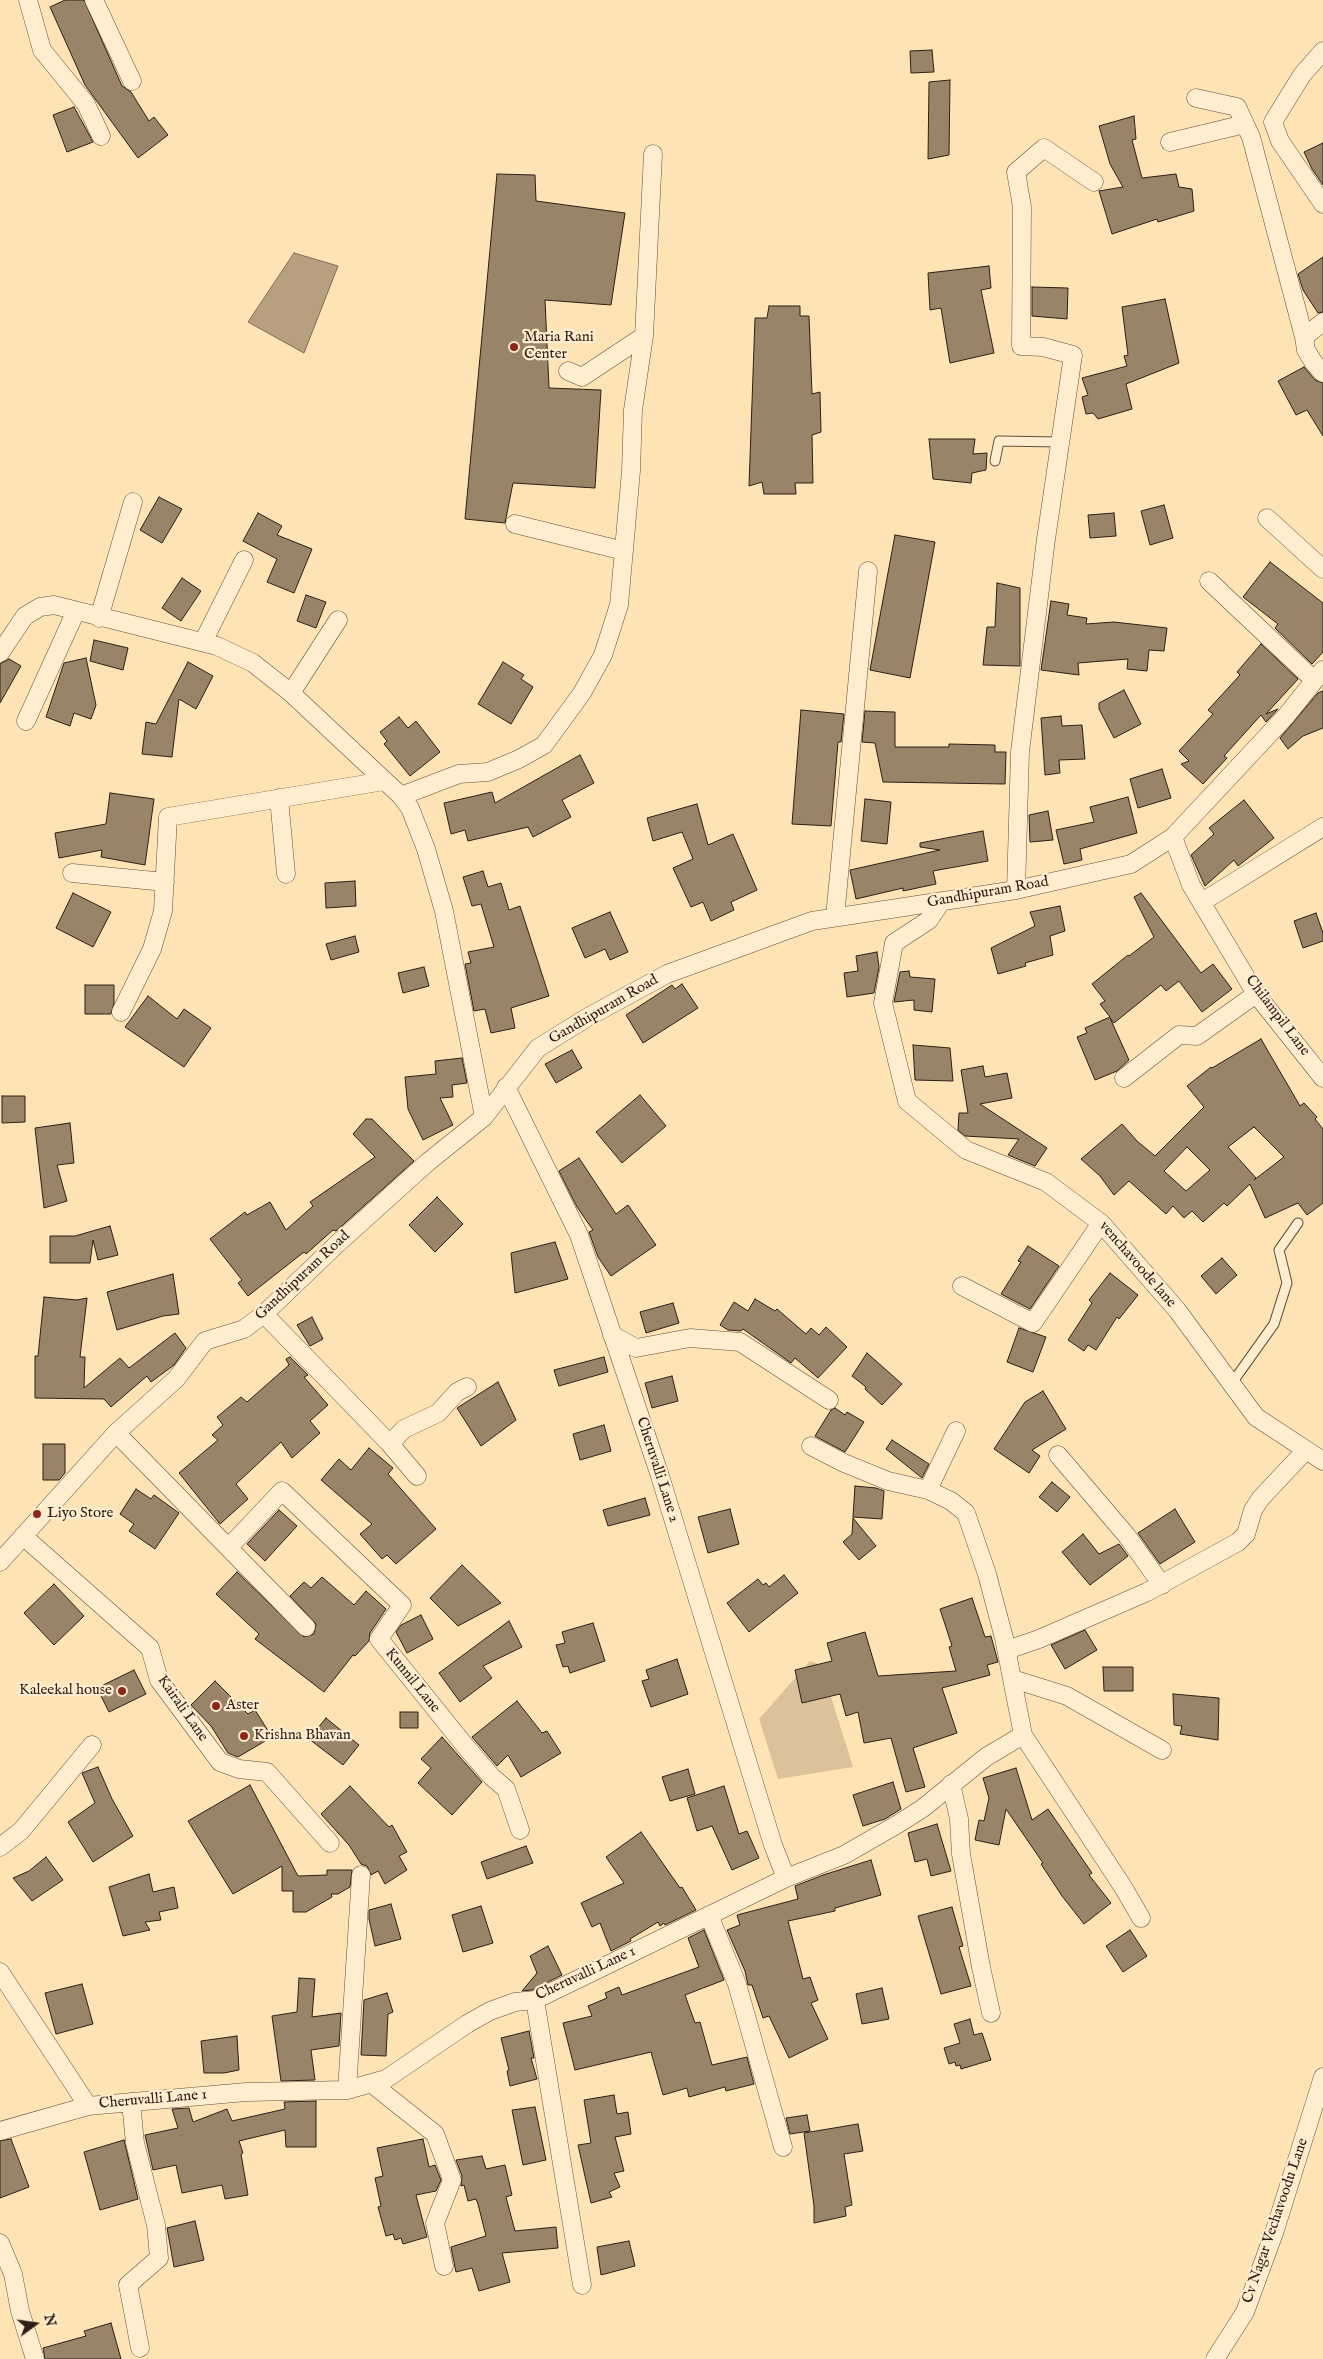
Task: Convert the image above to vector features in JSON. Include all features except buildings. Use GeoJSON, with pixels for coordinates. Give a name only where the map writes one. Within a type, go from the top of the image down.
{"type":"FeatureCollection","features":[{"type":"Feature","properties":{"kind":"street"},"geometry":{"type":"LineString","coordinates":[[28,0],[42,50],[86,104],[101,136]]}},
{"type":"Feature","properties":{"kind":"street"},"geometry":{"type":"LineString","coordinates":[[94,0],[132,81]]}},
{"type":"Feature","properties":{"kind":"street"},"geometry":{"type":"LineString","coordinates":[[1323,51],[1302,75],[1273,122],[1280,141],[1323,204]]}},
{"type":"Feature","properties":{"kind":"street"},"geometry":{"type":"LineString","coordinates":[[1196,98],[1237,107],[1245,124],[1252,141],[1306,350],[1318,368]]}},
{"type":"Feature","properties":{"kind":"street"},"geometry":{"type":"LineString","coordinates":[[1170,142],[1245,124]]}},
{"type":"Feature","properties":{"kind":"street"},"geometry":{"type":"LineString","coordinates":[[1252,141],[1277,133]]}},
{"type":"Feature","properties":{"kind":"street"},"geometry":{"type":"LineString","coordinates":[[1016,890],[1020,752],[1073,355],[1043,347],[1021,346],[1022,207],[1016,172],[1044,148],[1094,182]]}},
{"type":"Feature","properties":{"kind":"street"},"geometry":{"type":"LineString","coordinates":[[402,796],[459,774],[488,772],[519,759],[544,745],[582,693],[603,654],[619,605],[631,471],[633,410],[644,336],[653,154]]}},
{"type":"Feature","properties":{"kind":"street"},"geometry":{"type":"LineString","coordinates":[[1304,337],[1323,322]]}},
{"type":"Feature","properties":{"kind":"street"},"geometry":{"type":"LineString","coordinates":[[568,371],[582,377],[644,336]]}},
{"type":"Feature","properties":{"kind":"street"},"geometry":{"type":"LineString","coordinates":[[99,618],[133,502]]}},
{"type":"Feature","properties":{"kind":"street"},"geometry":{"type":"LineString","coordinates":[[1267,518],[1323,570]]}},
{"type":"Feature","properties":{"kind":"street"},"geometry":{"type":"LineString","coordinates":[[515,524],[624,551]]}},
{"type":"Feature","properties":{"kind":"street"},"geometry":{"type":"LineString","coordinates":[[203,642],[244,560]]}},
{"type":"Feature","properties":{"kind":"street"},"geometry":{"type":"LineString","coordinates":[[835,917],[868,571]]}},
{"type":"Feature","properties":{"kind":"street"},"geometry":{"type":"LineString","coordinates":[[1209,581],[1319,675]]}},
{"type":"Feature","properties":{"kind":"street"},"geometry":{"type":"LineString","coordinates":[[0,653],[25,616],[40,607],[54,605],[99,618],[217,646],[253,663],[290,693],[402,796],[410,808],[426,849],[444,911],[484,1117]]}},
{"type":"Feature","properties":{"kind":"street"},"geometry":{"type":"LineString","coordinates":[[26,721],[76,611]]}},
{"type":"Feature","properties":{"kind":"street"},"geometry":{"type":"LineString","coordinates":[[290,693],[338,620]]}},
{"type":"Feature","properties":{"kind":"street","name":"Gandhipuram Road"},"geometry":{"type":"LineString","coordinates":[[0,1562],[116,1433],[176,1379],[205,1341],[244,1329],[264,1314],[414,1174],[484,1117],[538,1048],[588,1017],[667,974],[812,921],[1016,890],[1132,864],[1173,837],[1286,716],[1319,675]]}},
{"type":"Feature","properties":{"kind":"street"},"geometry":{"type":"LineString","coordinates":[[121,1012],[152,949],[163,911],[168,817],[384,781]]}},
{"type":"Feature","properties":{"kind":"street"},"geometry":{"type":"LineString","coordinates":[[279,798],[286,874]]}},
{"type":"Feature","properties":{"kind":"street"},"geometry":{"type":"LineString","coordinates":[[1202,902],[1323,827]]}},
{"type":"Feature","properties":{"kind":"street","name":"Chilampil Lane"},"geometry":{"type":"LineString","coordinates":[[1173,837],[1191,885],[1256,994],[1323,1078]]}},
{"type":"Feature","properties":{"kind":"street"},"geometry":{"type":"LineString","coordinates":[[72,873],[165,882]]}},
{"type":"Feature","properties":{"kind":"street","name":"venchavoode lane"},"geometry":{"type":"LineString","coordinates":[[941,902],[929,920],[894,943],[883,1003],[907,1102],[966,1150],[1046,1182],[1101,1223],[1177,1310],[1256,1417],[1323,1462]]}},
{"type":"Feature","properties":{"kind":"street"},"geometry":{"type":"LineString","coordinates":[[1124,1078],[1179,1035],[1198,1036],[1256,994]]}},
{"type":"Feature","properties":{"kind":"street","name":"Cheruvalli Lane 2"},"geometry":{"type":"LineString","coordinates":[[506,1087],[579,1235],[660,1476],[773,1845],[784,1870]]}},
{"type":"Feature","properties":{"kind":"street"},"geometry":{"type":"LineString","coordinates":[[962,1286],[1032,1323],[1101,1223]]}},
{"type":"Feature","properties":{"kind":"street"},"geometry":{"type":"LineString","coordinates":[[264,1314],[390,1444],[417,1476]]}},
{"type":"Feature","properties":{"kind":"street"},"geometry":{"type":"LineString","coordinates":[[612,1335],[636,1348],[690,1338],[740,1342],[830,1400]]}},
{"type":"Feature","properties":{"kind":"street"},"geometry":{"type":"LineString","coordinates":[[390,1444],[404,1429],[438,1413],[457,1392],[468,1387]]}},
{"type":"Feature","properties":{"kind":"street"},"geometry":{"type":"LineString","coordinates":[[928,1490],[956,1430]]}},
{"type":"Feature","properties":{"kind":"street"},"geometry":{"type":"LineString","coordinates":[[116,1433],[306,1627]]}},
{"type":"Feature","properties":{"kind":"street"},"geometry":{"type":"LineString","coordinates":[[811,1446],[844,1463],[888,1481],[928,1490],[952,1501],[966,1513],[988,1574],[1007,1650],[1023,1735],[1123,1887],[1141,1918]]}},
{"type":"Feature","properties":{"kind":"street"},"geometry":{"type":"LineString","coordinates":[[1007,1650],[1039,1639],[1162,1585],[1243,1539],[1254,1510],[1261,1498],[1306,1450]]}},
{"type":"Feature","properties":{"kind":"street"},"geometry":{"type":"LineString","coordinates":[[1058,1455],[1127,1536],[1162,1585]]}},
{"type":"Feature","properties":{"kind":"street","name":"Kunnil Lane"},"geometry":{"type":"LineString","coordinates":[[229,1547],[282,1491],[402,1605],[379,1639],[466,1747],[492,1777],[506,1789],[520,1830]]}},
{"type":"Feature","properties":{"kind":"street","name":"Kairali Lane"},"geometry":{"type":"LineString","coordinates":[[23,1536],[150,1648],[159,1680],[220,1762],[239,1769],[267,1772],[330,1843]]}},
{"type":"Feature","properties":{"kind":"street"},"geometry":{"type":"LineString","coordinates":[[1013,1679],[1067,1696],[1162,1750]]}},
{"type":"Feature","properties":{"kind":"street","name":"Cheruvalli Lane 1"},"geometry":{"type":"LineString","coordinates":[[0,1972],[88,2106],[246,2092],[347,2090],[386,2079],[467,2024],[490,2011],[515,2002],[536,2000],[709,1914],[784,1870],[844,1855],[923,1808],[986,1757],[1023,1735]]}},
{"type":"Feature","properties":{"kind":"street"},"geometry":{"type":"LineString","coordinates":[[0,1847],[21,1831],[92,1745]]}},
{"type":"Feature","properties":{"kind":"street"},"geometry":{"type":"LineString","coordinates":[[951,1784],[959,1819],[961,1854],[991,2013]]}},
{"type":"Feature","properties":{"kind":"street"},"geometry":{"type":"LineString","coordinates":[[347,2090],[361,1875]]}},
{"type":"Feature","properties":{"kind":"street"},"geometry":{"type":"LineString","coordinates":[[709,1914],[737,1984],[782,2147]]}},
{"type":"Feature","properties":{"kind":"street"},"geometry":{"type":"LineString","coordinates":[[536,2000],[582,2284]]}},
{"type":"Feature","properties":{"kind":"street","name":"Cv Nagar Vechavoodu Lane"},"geometry":{"type":"LineString","coordinates":[[1215,2359],[1245,2312],[1274,2233],[1323,2077]]}},
{"type":"Feature","properties":{"kind":"street"},"geometry":{"type":"LineString","coordinates":[[371,2083],[436,2134],[452,2180],[436,2223],[444,2266]]}},
{"type":"Feature","properties":{"kind":"street"},"geometry":{"type":"LineString","coordinates":[[131,2102],[135,2143],[156,2225],[159,2258],[128,2285],[140,2348]]}},
{"type":"Feature","properties":{"kind":"street"},"geometry":{"type":"LineString","coordinates":[[0,2131],[88,2106]]}},
{"type":"Feature","properties":{"kind":"street"},"geometry":{"type":"LineString","coordinates":[[0,2243],[13,2274],[20,2311],[35,2359]]}},
{"type":"Feature","properties":{"kind":"lane"},"geometry":{"type":"LineString","coordinates":[[995,461],[999,441],[1060,442]]}},
{"type":"Feature","properties":{"kind":"lane"},"geometry":{"type":"LineString","coordinates":[[1232,1383],[1274,1324],[1287,1283],[1279,1250],[1298,1224]]}},
{"type":"Feature","properties":{"kind":"shaded area"},"geometry":{"type":"Polygon","coordinates":[[[294,253],[338,266],[304,353],[248,322],[294,253]]]}},
{"type":"Feature","properties":{"kind":"shaded area"},"geometry":{"type":"Polygon","coordinates":[[[810,1661],[821,1665],[853,1767],[778,1779],[759,1719],[810,1661]]]}},
{"type":"Feature","properties":{"kind":"place","name":"Maria Rani Center"},"geometry":{"type":"Point","coordinates":[514,347]}},
{"type":"Feature","properties":{"kind":"place","name":"Liyo Store"},"geometry":{"type":"Point","coordinates":[37,1514]}},
{"type":"Feature","properties":{"kind":"place","name":"Kaleekal house"},"geometry":{"type":"Point","coordinates":[122,1691]}},
{"type":"Feature","properties":{"kind":"place","name":"Aster"},"geometry":{"type":"Point","coordinates":[216,1706]}},
{"type":"Feature","properties":{"kind":"place","name":"Krishna Bhavan"},"geometry":{"type":"Point","coordinates":[244,1736]}}]}
